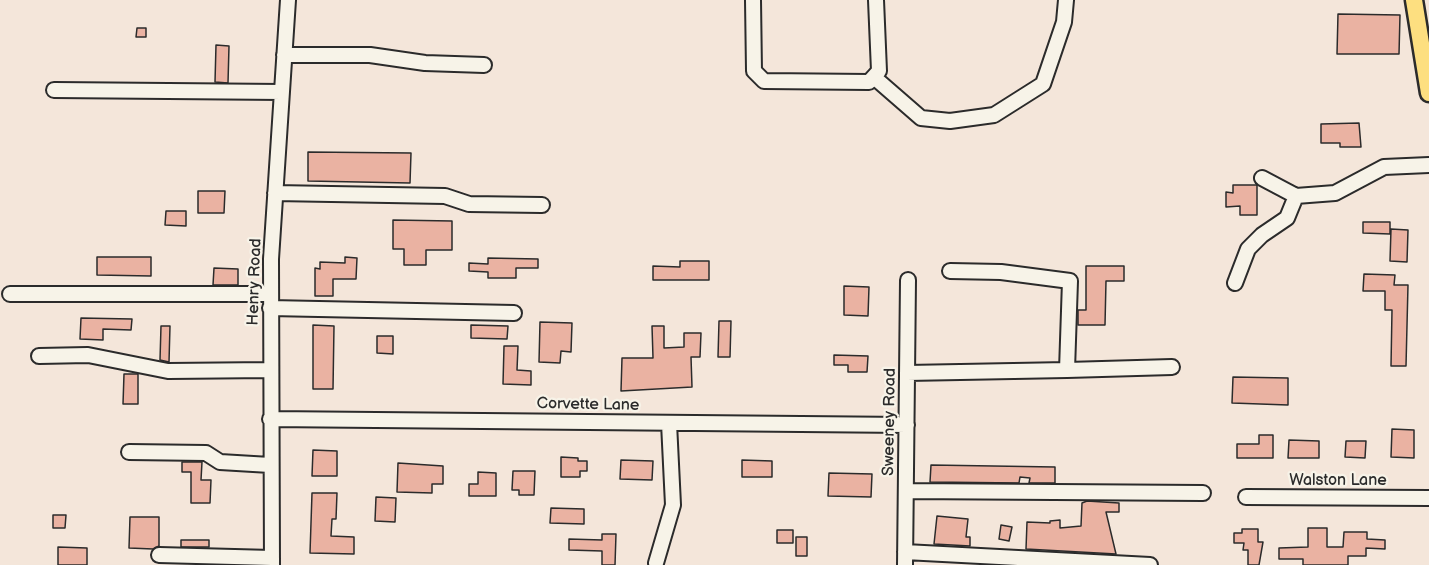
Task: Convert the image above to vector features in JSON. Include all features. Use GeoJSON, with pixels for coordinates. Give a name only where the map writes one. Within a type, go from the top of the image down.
{"type":"FeatureCollection","features":[{"type":"Feature","properties":{"kind":"main road"},"geometry":{"type":"LineString","coordinates":[[1414,0],[1429,93]]}},
{"type":"Feature","properties":{"kind":"street","name":"Henry Road"},"geometry":{"type":"LineString","coordinates":[[272,561],[270,301],[288,0]]}},
{"type":"Feature","properties":{"kind":"street"},"geometry":{"type":"LineString","coordinates":[[753,0],[754,70],[764,81],[869,82],[879,71],[876,0]]}},
{"type":"Feature","properties":{"kind":"street"},"geometry":{"type":"LineString","coordinates":[[875,78],[921,118],[950,121],[994,115],[1043,84],[1064,22],[1066,0]]}},
{"type":"Feature","properties":{"kind":"street"},"geometry":{"type":"LineString","coordinates":[[284,55],[370,55],[425,63],[484,65]]}},
{"type":"Feature","properties":{"kind":"street"},"geometry":{"type":"LineString","coordinates":[[54,90],[282,92]]}},
{"type":"Feature","properties":{"kind":"street"},"geometry":{"type":"LineString","coordinates":[[1262,178],[1296,196],[1335,193],[1384,167],[1429,165]]}},
{"type":"Feature","properties":{"kind":"street"},"geometry":{"type":"LineString","coordinates":[[275,193],[445,196],[470,204],[542,205]]}},
{"type":"Feature","properties":{"kind":"street"},"geometry":{"type":"LineString","coordinates":[[1235,283],[1248,249],[1262,235],[1287,218],[1296,196]]}},
{"type":"Feature","properties":{"kind":"street"},"geometry":{"type":"LineString","coordinates":[[950,271],[1001,272],[1070,281],[1067,370]]}},
{"type":"Feature","properties":{"kind":"street","name":"Sweeney Road"},"geometry":{"type":"LineString","coordinates":[[905,558],[908,280]]}},
{"type":"Feature","properties":{"kind":"street"},"geometry":{"type":"LineString","coordinates":[[10,294],[270,301],[514,313]]}},
{"type":"Feature","properties":{"kind":"street"},"geometry":{"type":"LineString","coordinates":[[39,356],[88,355],[168,371],[270,370]]}},
{"type":"Feature","properties":{"kind":"street"},"geometry":{"type":"LineString","coordinates":[[907,373],[1172,367]]}},
{"type":"Feature","properties":{"kind":"street","name":"Corvette Lane"},"geometry":{"type":"LineString","coordinates":[[270,419],[907,424]]}},
{"type":"Feature","properties":{"kind":"street"},"geometry":{"type":"LineString","coordinates":[[656,563],[673,505],[669,423]]}},
{"type":"Feature","properties":{"kind":"street"},"geometry":{"type":"LineString","coordinates":[[129,452],[206,453],[220,462],[270,465]]}},
{"type":"Feature","properties":{"kind":"street"},"geometry":{"type":"LineString","coordinates":[[906,491],[1203,493]]}},
{"type":"Feature","properties":{"kind":"street","name":"Walston Lane"},"geometry":{"type":"LineString","coordinates":[[1246,497],[1429,498]]}},
{"type":"Feature","properties":{"kind":"street"},"geometry":{"type":"LineString","coordinates":[[159,555],[272,561]]}},
{"type":"Feature","properties":{"kind":"street"},"geometry":{"type":"LineString","coordinates":[[905,558],[1150,565]]}},
{"type":"Feature","properties":{"kind":"building"},"geometry":{"type":"Polygon","coordinates":[[[1338,14],[1400,15],[1399,54],[1337,54],[1338,14]]]}},
{"type":"Feature","properties":{"kind":"building"},"geometry":{"type":"Polygon","coordinates":[[[137,28],[146,28],[146,37],[136,37],[137,28]]]}},
{"type":"Feature","properties":{"kind":"building"},"geometry":{"type":"Polygon","coordinates":[[[216,45],[229,46],[228,83],[215,82],[216,45]]]}},
{"type":"Feature","properties":{"kind":"building"},"geometry":{"type":"Polygon","coordinates":[[[1359,123],[1361,147],[1340,147],[1340,143],[1321,143],[1321,124],[1359,123]]]}},
{"type":"Feature","properties":{"kind":"building"},"geometry":{"type":"Polygon","coordinates":[[[308,152],[411,153],[410,183],[308,181],[308,152]]]}},
{"type":"Feature","properties":{"kind":"building"},"geometry":{"type":"Polygon","coordinates":[[[1233,185],[1257,185],[1257,215],[1240,215],[1240,206],[1226,207],[1226,192],[1233,193],[1233,185]]]}},
{"type":"Feature","properties":{"kind":"building"},"geometry":{"type":"Polygon","coordinates":[[[198,191],[225,191],[224,213],[198,213],[198,191]]]}},
{"type":"Feature","properties":{"kind":"building"},"geometry":{"type":"Polygon","coordinates":[[[166,211],[186,211],[186,226],[165,225],[166,211]]]}},
{"type":"Feature","properties":{"kind":"building"},"geometry":{"type":"Polygon","coordinates":[[[393,220],[452,221],[452,250],[426,250],[426,265],[404,265],[404,249],[393,249],[393,220]]]}},
{"type":"Feature","properties":{"kind":"building"},"geometry":{"type":"Polygon","coordinates":[[[1363,222],[1390,222],[1390,234],[1363,233],[1363,222]]]}},
{"type":"Feature","properties":{"kind":"building"},"geometry":{"type":"Polygon","coordinates":[[[1391,229],[1408,230],[1407,262],[1390,261],[1391,229]]]}},
{"type":"Feature","properties":{"kind":"building"},"geometry":{"type":"Polygon","coordinates":[[[97,257],[151,257],[151,276],[97,275],[97,257]]]}},
{"type":"Feature","properties":{"kind":"building"},"geometry":{"type":"Polygon","coordinates":[[[345,257],[357,258],[356,279],[333,279],[333,296],[315,296],[315,268],[320,269],[320,262],[345,263],[345,257]]]}},
{"type":"Feature","properties":{"kind":"building"},"geometry":{"type":"Polygon","coordinates":[[[488,258],[538,259],[538,268],[516,268],[516,278],[488,278],[488,272],[469,271],[469,263],[488,264],[488,258]]]}},
{"type":"Feature","properties":{"kind":"building"},"geometry":{"type":"Polygon","coordinates":[[[680,261],[709,261],[709,280],[653,280],[653,266],[680,267],[680,261]]]}},
{"type":"Feature","properties":{"kind":"building"},"geometry":{"type":"Polygon","coordinates":[[[1086,266],[1124,266],[1124,281],[1106,281],[1105,325],[1078,325],[1078,310],[1086,310],[1086,266]]]}},
{"type":"Feature","properties":{"kind":"building"},"geometry":{"type":"Polygon","coordinates":[[[214,268],[238,269],[238,285],[213,285],[214,268]]]}},
{"type":"Feature","properties":{"kind":"building"},"geometry":{"type":"Polygon","coordinates":[[[1364,274],[1395,275],[1394,285],[1408,285],[1406,366],[1391,366],[1392,310],[1385,310],[1385,291],[1363,291],[1364,274]]]}},
{"type":"Feature","properties":{"kind":"building"},"geometry":{"type":"Polygon","coordinates":[[[844,286],[869,287],[868,316],[844,315],[844,286]]]}},
{"type":"Feature","properties":{"kind":"building"},"geometry":{"type":"Polygon","coordinates":[[[81,318],[132,319],[131,330],[103,329],[103,340],[80,339],[81,318]]]}},
{"type":"Feature","properties":{"kind":"building"},"geometry":{"type":"Polygon","coordinates":[[[719,321],[731,321],[730,357],[718,357],[719,321]]]}},
{"type":"Feature","properties":{"kind":"building"},"geometry":{"type":"Polygon","coordinates":[[[540,322],[572,323],[571,352],[561,351],[560,363],[539,362],[540,322]]]}},
{"type":"Feature","properties":{"kind":"building"},"geometry":{"type":"Polygon","coordinates":[[[313,325],[334,326],[333,389],[313,389],[313,325]]]}},
{"type":"Feature","properties":{"kind":"building"},"geometry":{"type":"Polygon","coordinates":[[[471,325],[508,326],[507,339],[471,338],[471,325]]]}},
{"type":"Feature","properties":{"kind":"building"},"geometry":{"type":"Polygon","coordinates":[[[161,326],[170,326],[169,362],[160,360],[161,326]]]}},
{"type":"Feature","properties":{"kind":"building"},"geometry":{"type":"Polygon","coordinates":[[[652,326],[664,326],[664,348],[684,347],[684,333],[701,333],[700,357],[691,357],[692,387],[621,391],[622,358],[653,358],[652,326]]]}},
{"type":"Feature","properties":{"kind":"building"},"geometry":{"type":"Polygon","coordinates":[[[377,336],[393,336],[393,354],[377,353],[377,336]]]}},
{"type":"Feature","properties":{"kind":"building"},"geometry":{"type":"Polygon","coordinates":[[[504,346],[518,346],[517,370],[531,371],[531,385],[503,384],[504,346]]]}},
{"type":"Feature","properties":{"kind":"building"},"geometry":{"type":"Polygon","coordinates":[[[834,355],[868,356],[867,372],[848,372],[848,365],[834,365],[834,355]]]}},
{"type":"Feature","properties":{"kind":"building"},"geometry":{"type":"Polygon","coordinates":[[[124,374],[138,374],[138,404],[123,404],[124,374]]]}},
{"type":"Feature","properties":{"kind":"building"},"geometry":{"type":"Polygon","coordinates":[[[1233,377],[1288,378],[1288,405],[1232,403],[1233,377]]]}},
{"type":"Feature","properties":{"kind":"building"},"geometry":{"type":"Polygon","coordinates":[[[1392,429],[1414,430],[1414,458],[1391,457],[1392,429]]]}},
{"type":"Feature","properties":{"kind":"building"},"geometry":{"type":"Polygon","coordinates":[[[1259,435],[1273,435],[1273,458],[1237,458],[1237,444],[1259,444],[1259,435]]]}},
{"type":"Feature","properties":{"kind":"building"},"geometry":{"type":"Polygon","coordinates":[[[1289,440],[1319,441],[1319,458],[1288,458],[1289,440]]]}},
{"type":"Feature","properties":{"kind":"building"},"geometry":{"type":"Polygon","coordinates":[[[1346,441],[1366,441],[1365,458],[1345,457],[1346,441]]]}},
{"type":"Feature","properties":{"kind":"building"},"geometry":{"type":"Polygon","coordinates":[[[313,450],[337,451],[337,476],[312,476],[313,450]]]}},
{"type":"Feature","properties":{"kind":"building"},"geometry":{"type":"Polygon","coordinates":[[[561,457],[587,461],[587,471],[580,471],[580,477],[561,477],[561,457]]]}},
{"type":"Feature","properties":{"kind":"building"},"geometry":{"type":"Polygon","coordinates":[[[621,460],[653,461],[652,480],[620,479],[621,460]]]}},
{"type":"Feature","properties":{"kind":"building"},"geometry":{"type":"Polygon","coordinates":[[[742,460],[772,461],[772,477],[742,477],[742,460]]]}},
{"type":"Feature","properties":{"kind":"building"},"geometry":{"type":"Polygon","coordinates":[[[182,462],[202,462],[201,480],[211,480],[210,503],[191,503],[191,472],[182,472],[182,462]]]}},
{"type":"Feature","properties":{"kind":"building"},"geometry":{"type":"Polygon","coordinates":[[[398,463],[443,466],[443,484],[432,484],[432,493],[397,492],[398,463]]]}},
{"type":"Feature","properties":{"kind":"building"},"geometry":{"type":"Polygon","coordinates":[[[931,465],[1055,467],[1055,483],[1029,483],[1030,478],[1020,477],[1019,483],[930,482],[931,465]]]}},
{"type":"Feature","properties":{"kind":"building"},"geometry":{"type":"Polygon","coordinates":[[[513,471],[535,471],[534,495],[519,495],[519,490],[512,490],[513,471]]]}},
{"type":"Feature","properties":{"kind":"building"},"geometry":{"type":"Polygon","coordinates":[[[478,472],[496,473],[496,496],[469,496],[469,484],[478,484],[478,472]]]}},
{"type":"Feature","properties":{"kind":"building"},"geometry":{"type":"Polygon","coordinates":[[[829,473],[872,474],[871,497],[828,496],[829,473]]]}},
{"type":"Feature","properties":{"kind":"building"},"geometry":{"type":"Polygon","coordinates":[[[312,493],[337,493],[336,519],[332,519],[331,536],[354,537],[354,554],[310,553],[312,493]]]}},
{"type":"Feature","properties":{"kind":"building"},"geometry":{"type":"Polygon","coordinates":[[[376,497],[396,498],[395,522],[375,521],[376,497]]]}},
{"type":"Feature","properties":{"kind":"building"},"geometry":{"type":"Polygon","coordinates":[[[1087,501],[1119,503],[1119,512],[1106,512],[1116,554],[1026,549],[1027,522],[1050,523],[1050,521],[1060,520],[1060,528],[1081,526],[1082,503],[1087,501]]]}},
{"type":"Feature","properties":{"kind":"building"},"geometry":{"type":"Polygon","coordinates":[[[551,508],[584,509],[584,524],[550,523],[551,508]]]}},
{"type":"Feature","properties":{"kind":"building"},"geometry":{"type":"Polygon","coordinates":[[[53,515],[66,515],[65,528],[53,528],[53,515]]]}},
{"type":"Feature","properties":{"kind":"building"},"geometry":{"type":"Polygon","coordinates":[[[937,516],[968,519],[966,537],[970,537],[970,546],[934,544],[937,516]]]}},
{"type":"Feature","properties":{"kind":"building"},"geometry":{"type":"Polygon","coordinates":[[[130,517],[159,517],[159,546],[153,549],[129,548],[130,517]]]}},
{"type":"Feature","properties":{"kind":"building"},"geometry":{"type":"Polygon","coordinates":[[[1001,525],[1012,527],[1009,541],[999,539],[1001,525]]]}},
{"type":"Feature","properties":{"kind":"building"},"geometry":{"type":"Polygon","coordinates":[[[1308,528],[1327,528],[1327,547],[1343,547],[1344,532],[1367,532],[1367,539],[1385,540],[1385,549],[1366,548],[1366,556],[1348,556],[1348,565],[1303,565],[1303,559],[1279,559],[1279,548],[1308,547],[1308,528]]]}},
{"type":"Feature","properties":{"kind":"building"},"geometry":{"type":"Polygon","coordinates":[[[1242,529],[1258,529],[1258,542],[1263,542],[1259,565],[1248,565],[1248,550],[1243,550],[1244,543],[1234,543],[1234,533],[1242,533],[1242,529]]]}},
{"type":"Feature","properties":{"kind":"building"},"geometry":{"type":"Polygon","coordinates":[[[777,530],[793,530],[793,543],[777,543],[777,530]]]}},
{"type":"Feature","properties":{"kind":"building"},"geometry":{"type":"Polygon","coordinates":[[[602,534],[616,534],[615,565],[602,565],[602,551],[569,550],[569,539],[602,540],[602,534]]]}},
{"type":"Feature","properties":{"kind":"building"},"geometry":{"type":"Polygon","coordinates":[[[796,537],[807,537],[807,556],[796,556],[796,537]]]}},
{"type":"Feature","properties":{"kind":"building"},"geometry":{"type":"Polygon","coordinates":[[[181,540],[209,540],[209,547],[181,547],[181,540]]]}},
{"type":"Feature","properties":{"kind":"building"},"geometry":{"type":"Polygon","coordinates":[[[58,547],[87,548],[87,565],[58,565],[58,547]]]}}]}
